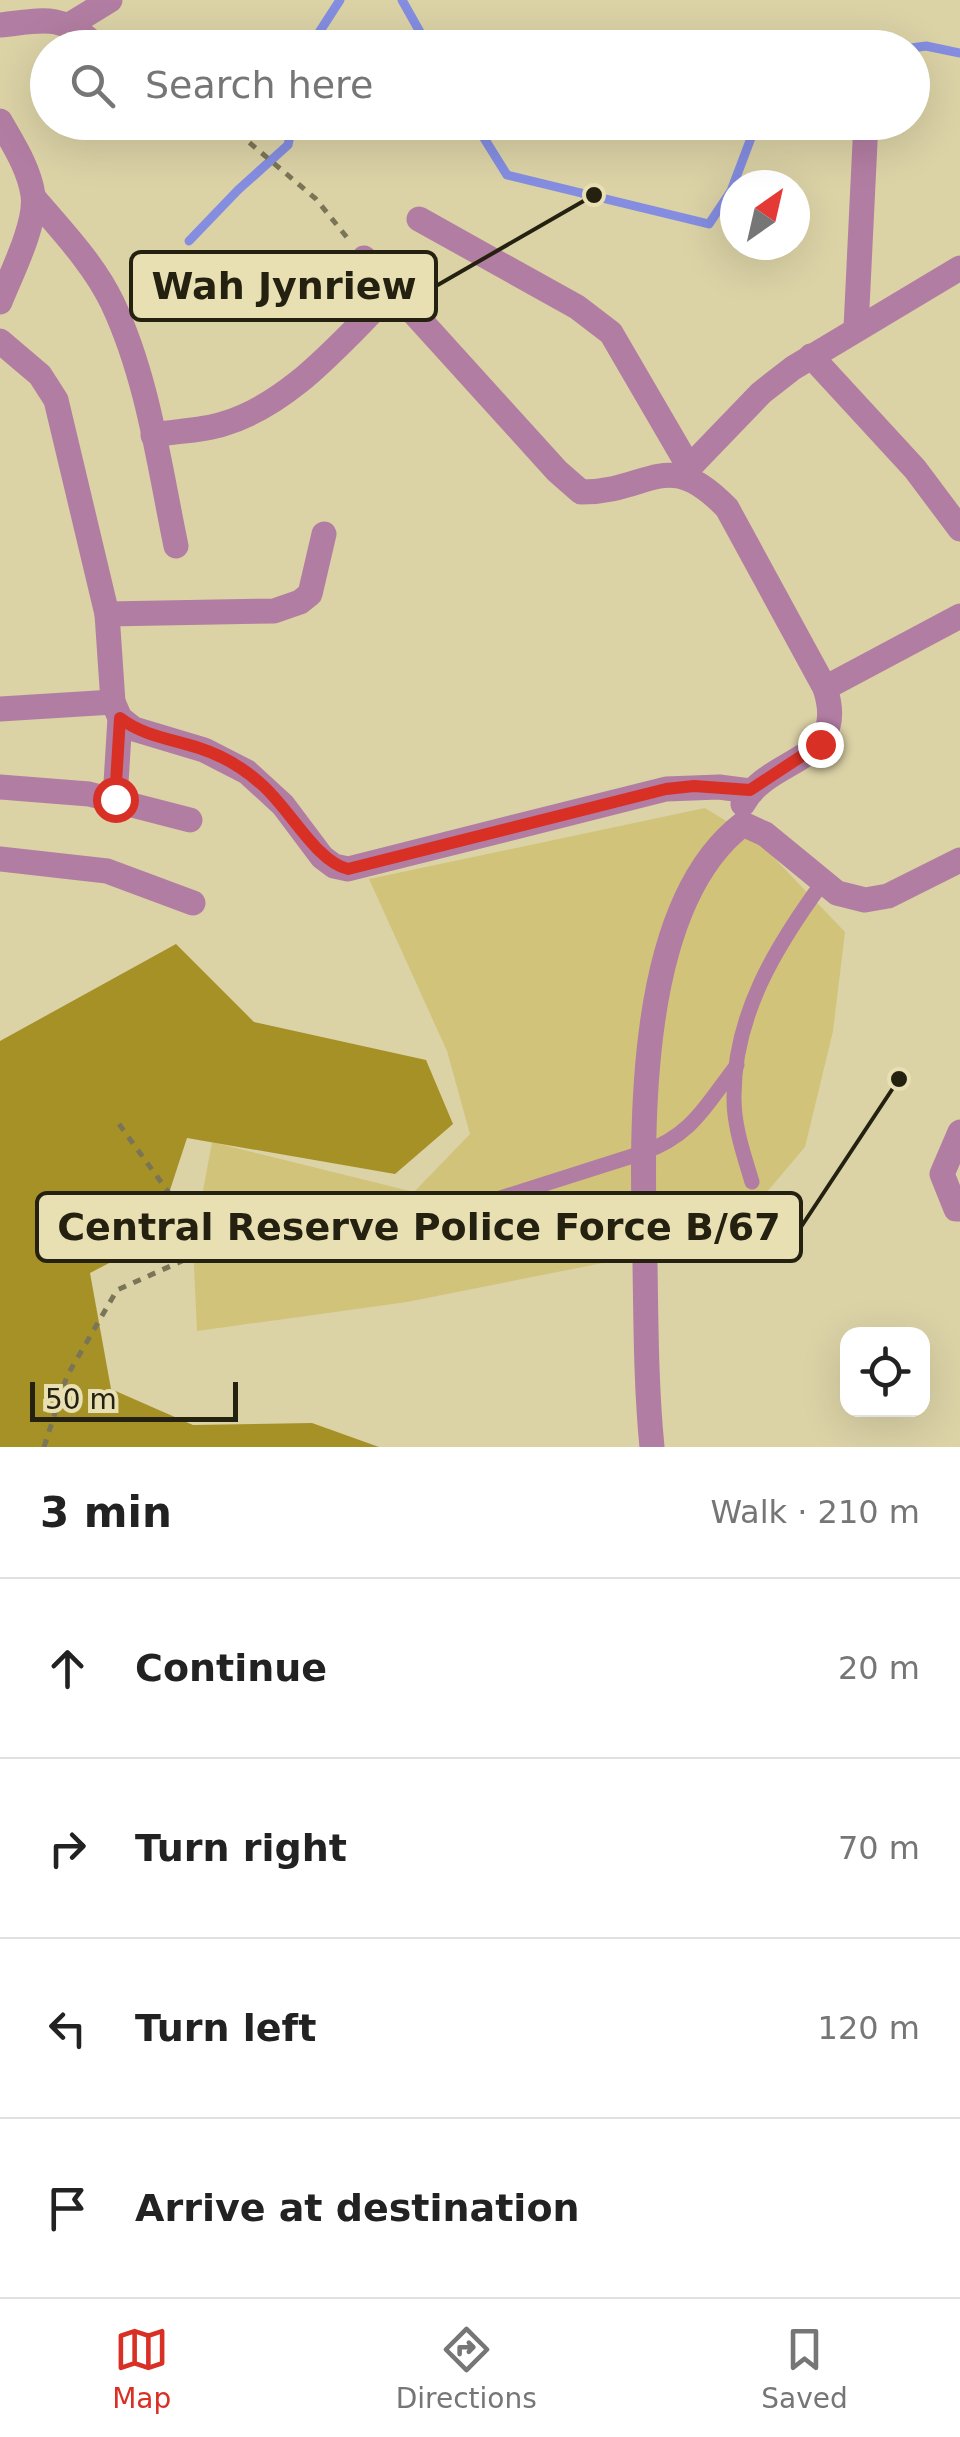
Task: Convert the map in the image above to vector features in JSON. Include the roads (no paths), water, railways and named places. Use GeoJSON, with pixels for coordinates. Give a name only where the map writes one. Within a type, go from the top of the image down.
{"type":"FeatureCollection","features":[{"type":"Feature","properties":{"kind":"street"},"geometry":{"type":"LineString","coordinates":[[83,30],[110,0]]}},
{"type":"Feature","properties":{"kind":"street"},"geometry":{"type":"LineString","coordinates":[[0,25],[40,21],[74,30]]}},
{"type":"Feature","properties":{"kind":"street"},"geometry":{"type":"LineString","coordinates":[[0,121],[8,154],[34,198],[74,243],[112,302],[143,386],[176,546]]}},
{"type":"Feature","properties":{"kind":"street"},"geometry":{"type":"LineString","coordinates":[[856,328],[865,140]]}},
{"type":"Feature","properties":{"kind":"street"},"geometry":{"type":"LineString","coordinates":[[0,302],[27,234],[34,198]]}},
{"type":"Feature","properties":{"kind":"street"},"geometry":{"type":"LineString","coordinates":[[419,220],[577,307],[611,333],[686,471],[727,508],[825,688],[831,707],[830,727],[820,744],[750,790],[742,803],[744,824]]}},
{"type":"Feature","properties":{"kind":"street"},"geometry":{"type":"LineString","coordinates":[[364,258],[557,471],[581,492],[610,492],[660,474],[686,471],[761,393],[811,356],[960,268]]}},
{"type":"Feature","properties":{"kind":"street"},"geometry":{"type":"LineString","coordinates":[[153,435],[219,426],[275,400],[304,378],[394,291]]}},
{"type":"Feature","properties":{"kind":"street"},"geometry":{"type":"LineString","coordinates":[[0,340],[40,375],[56,400],[107,614],[116,710],[115,799]]}},
{"type":"Feature","properties":{"kind":"street"},"geometry":{"type":"LineString","coordinates":[[811,356],[915,469],[960,528]]}},
{"type":"Feature","properties":{"kind":"street"},"geometry":{"type":"LineString","coordinates":[[107,614],[274,612],[288,608],[310,594],[324,534]]}},
{"type":"Feature","properties":{"kind":"street"},"geometry":{"type":"LineString","coordinates":[[825,688],[960,616]]}},
{"type":"Feature","properties":{"kind":"street"},"geometry":{"type":"LineString","coordinates":[[0,709],[116,710],[134,729],[204,750],[255,779],[303,828],[322,857],[334,866],[348,869],[666,789],[694,786],[750,790]]}},
{"type":"Feature","properties":{"kind":"street"},"geometry":{"type":"LineString","coordinates":[[0,787],[89,794],[190,820]]}},
{"type":"Feature","properties":{"kind":"street"},"geometry":{"type":"LineString","coordinates":[[744,824],[765,834],[837,893],[865,900],[888,896],[960,860]]}},
{"type":"Feature","properties":{"kind":"street"},"geometry":{"type":"LineString","coordinates":[[652,1447],[645,1352],[642,1153],[650,1030],[683,910],[703,867],[723,840],[744,824]]}},
{"type":"Feature","properties":{"kind":"street"},"geometry":{"type":"LineString","coordinates":[[0,859],[107,871],[193,902]]}},
{"type":"Feature","properties":{"kind":"street"},"geometry":{"type":"LineString","coordinates":[[960,1132],[942,1174],[956,1210],[960,1209]]}},
{"type":"Feature","properties":{"kind":"lane"},"geometry":{"type":"LineString","coordinates":[[752,1182],[736,1127],[734,1098],[748,1017],[768,962],[823,882]]}},
{"type":"Feature","properties":{"kind":"lane"},"geometry":{"type":"LineString","coordinates":[[256,1227],[290,1212],[333,1203],[420,1208],[475,1206],[642,1153],[665,1145],[689,1128],[737,1065]]}},
{"type":"Feature","properties":{"kind":"waterway"},"geometry":{"type":"LineString","coordinates":[[321,30],[340,0]]}},
{"type":"Feature","properties":{"kind":"waterway"},"geometry":{"type":"LineString","coordinates":[[402,0],[419,30]]}},
{"type":"Feature","properties":{"kind":"waterway"},"geometry":{"type":"LineString","coordinates":[[930,47],[960,53]]}},
{"type":"Feature","properties":{"kind":"waterway"},"geometry":{"type":"LineString","coordinates":[[189,241],[289,140]]}},
{"type":"Feature","properties":{"kind":"waterway"},"geometry":{"type":"LineString","coordinates":[[485,140],[507,175],[709,224],[731,191],[750,140]]}},
{"type":"Feature","properties":{"kind":"place","name":"Wah Jynriew"},"geometry":{"type":"Point","coordinates":[594,195]}},
{"type":"Feature","properties":{"kind":"place","name":"Central Reserve Police Force B/67"},"geometry":{"type":"Point","coordinates":[899,1079]}}]}
